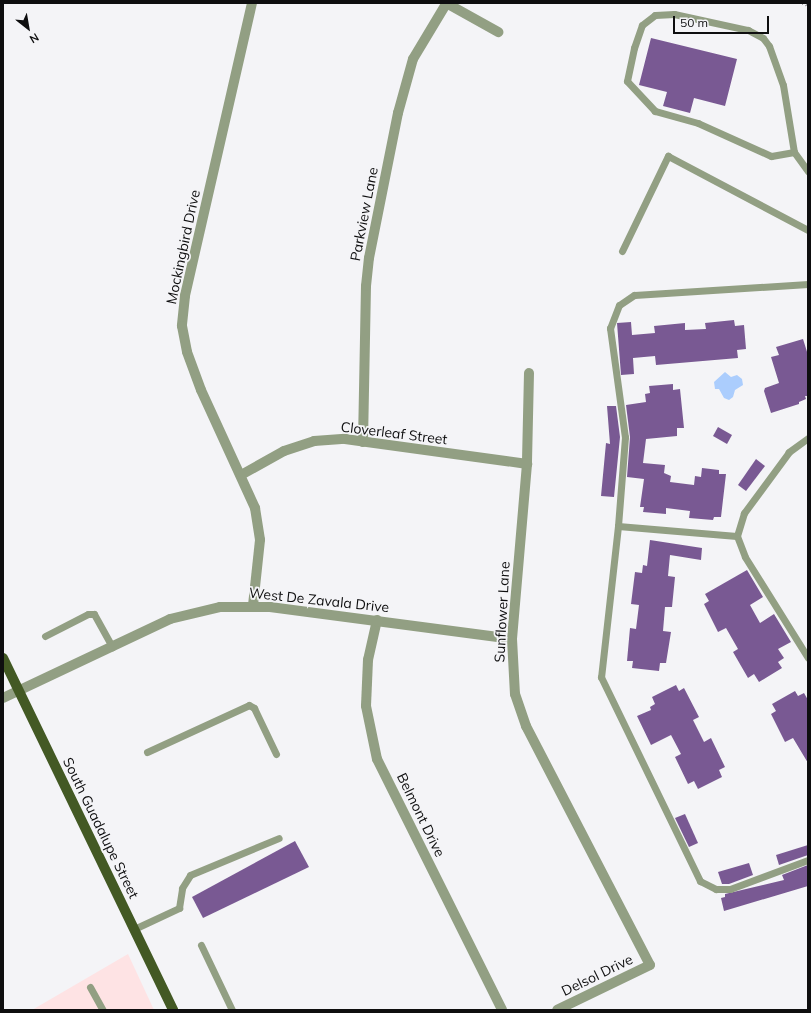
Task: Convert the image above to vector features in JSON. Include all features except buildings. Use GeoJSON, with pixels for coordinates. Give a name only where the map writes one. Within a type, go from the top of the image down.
{"type":"FeatureCollection","features":[{"type":"Feature","properties":{"kind":"main road","name":"South Guadalupe Street"},"geometry":{"type":"LineString","coordinates":[[3,658],[173,1010]]}},
{"type":"Feature","properties":{"kind":"street","name":"Mockingbird Drive"},"geometry":{"type":"LineString","coordinates":[[252,3],[184,296],[182,326],[187,352],[201,390],[241,476],[259,526],[260,540],[253,606]]}},
{"type":"Feature","properties":{"kind":"street"},"geometry":{"type":"LineString","coordinates":[[446,3],[498,32]]}},
{"type":"Feature","properties":{"kind":"street","name":"Parkview Lane"},"geometry":{"type":"LineString","coordinates":[[363,442],[366,286],[370,250],[398,113],[413,59],[446,3]]}},
{"type":"Feature","properties":{"kind":"street","name":"Sunflower Lane"},"geometry":{"type":"LineString","coordinates":[[529,373],[527,464],[512,638],[515,694],[526,726],[650,965]]}},
{"type":"Feature","properties":{"kind":"street","name":"Cloverleaf Street"},"geometry":{"type":"LineString","coordinates":[[241,476],[284,451],[314,441],[345,439],[527,464]]}},
{"type":"Feature","properties":{"kind":"street","name":"West De Zavala Drive"},"geometry":{"type":"LineString","coordinates":[[3,698],[170,619],[196,611],[220,607],[253,606],[377,620],[512,638]]}},
{"type":"Feature","properties":{"kind":"street","name":"Belmont Drive"},"geometry":{"type":"LineString","coordinates":[[377,620],[368,660],[366,706],[378,758],[502,1010]]}},
{"type":"Feature","properties":{"kind":"street","name":"Delsol Drive"},"geometry":{"type":"LineString","coordinates":[[557,1010],[650,965]]}},
{"type":"Feature","properties":{"kind":"lane"},"geometry":{"type":"LineString","coordinates":[[794,152],[772,156],[698,123],[655,111],[628,80],[634,48],[642,25],[655,15],[674,14],[748,30],[763,38],[769,46],[783,85],[794,152],[808,171]]}},
{"type":"Feature","properties":{"kind":"lane"},"geometry":{"type":"LineString","coordinates":[[622,251],[668,156],[808,230]]}},
{"type":"Feature","properties":{"kind":"lane"},"geometry":{"type":"LineString","coordinates":[[808,285],[634,296],[619,305],[610,328],[625,437],[618,526],[601,677],[700,881],[716,888],[730,889],[808,860]]}},
{"type":"Feature","properties":{"kind":"lane"},"geometry":{"type":"LineString","coordinates":[[808,438],[789,452],[749,507],[737,536],[745,557],[808,658]]}},
{"type":"Feature","properties":{"kind":"lane"},"geometry":{"type":"LineString","coordinates":[[618,526],[737,536]]}},
{"type":"Feature","properties":{"kind":"lane"},"geometry":{"type":"LineString","coordinates":[[45,636],[88,614],[94,614],[112,647]]}},
{"type":"Feature","properties":{"kind":"lane"},"geometry":{"type":"LineString","coordinates":[[147,752],[249,705],[254,708],[276,754]]}},
{"type":"Feature","properties":{"kind":"lane"},"geometry":{"type":"LineString","coordinates":[[134,929],[179,908],[182,888],[190,875],[279,838]]}},
{"type":"Feature","properties":{"kind":"lane"},"geometry":{"type":"LineString","coordinates":[[200,945],[232,1010]]}},
{"type":"Feature","properties":{"kind":"lane"},"geometry":{"type":"LineString","coordinates":[[90,987],[103,1010]]}},
{"type":"Feature","properties":{"kind":"path"},"geometry":{"type":"LineString","coordinates":[[802,3],[808,5]]}},
{"type":"Feature","properties":{"kind":"shaded area"},"geometry":{"type":"Polygon","coordinates":[[[128,954],[154,1010],[32,1010],[128,954]]]}},
{"type":"Feature","properties":{"kind":"water"},"geometry":{"type":"Polygon","coordinates":[[[725,372],[731,377],[737,375],[742,379],[743,385],[735,390],[733,397],[729,400],[724,398],[719,389],[715,389],[714,382],[725,372]]]}}]}
